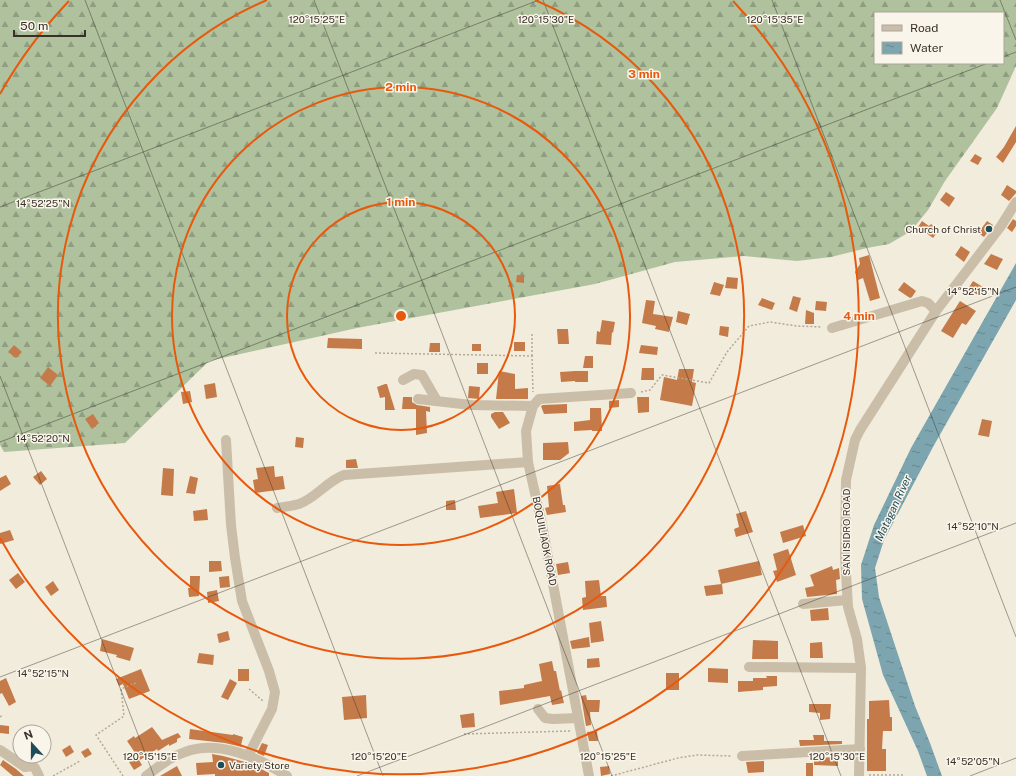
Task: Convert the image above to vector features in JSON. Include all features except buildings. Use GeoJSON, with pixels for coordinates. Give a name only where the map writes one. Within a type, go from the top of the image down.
{"type":"FeatureCollection","features":[{"type":"Feature","properties":{"kind":"street","name":"SAN ISIDRO ROAD"},"geometry":{"type":"LineString","coordinates":[[859,776],[861,668],[857,639],[847,600],[846,556],[846,480],[855,440],[936,311],[1001,226],[1016,202]]}},
{"type":"Feature","properties":{"kind":"street"},"geometry":{"type":"LineString","coordinates":[[832,328],[922,301],[928,303],[936,311]]}},
{"type":"Feature","properties":{"kind":"street"},"geometry":{"type":"LineString","coordinates":[[403,380],[414,374],[422,375],[436,401]]}},
{"type":"Feature","properties":{"kind":"street"},"geometry":{"type":"LineString","coordinates":[[418,399],[471,405],[533,406],[539,399],[631,393]]}},
{"type":"Feature","properties":{"kind":"street","name":"BOQUILIAOK ROAD"},"geometry":{"type":"LineString","coordinates":[[533,406],[526,431],[528,462],[541,520],[589,776]]}},
{"type":"Feature","properties":{"kind":"street"},"geometry":{"type":"LineString","coordinates":[[226,440],[231,524],[242,601],[275,692],[272,709],[248,756]]}},
{"type":"Feature","properties":{"kind":"street"},"geometry":{"type":"LineString","coordinates":[[277,508],[298,504],[344,475],[528,462]]}},
{"type":"Feature","properties":{"kind":"street"},"geometry":{"type":"LineString","coordinates":[[803,604],[847,600]]}},
{"type":"Feature","properties":{"kind":"street"},"geometry":{"type":"LineString","coordinates":[[748,667],[861,668]]}},
{"type":"Feature","properties":{"kind":"street"},"geometry":{"type":"LineString","coordinates":[[538,709],[545,718],[553,720],[578,718]]}},
{"type":"Feature","properties":{"kind":"street"},"geometry":{"type":"LineString","coordinates":[[146,776],[160,772],[176,755],[205,747],[229,750],[248,756],[271,766],[287,776]]}},
{"type":"Feature","properties":{"kind":"street"},"geometry":{"type":"LineString","coordinates":[[742,756],[860,749]]}},
{"type":"Feature","properties":{"kind":"street"},"geometry":{"type":"LineString","coordinates":[[0,750],[24,767],[32,766],[35,768],[39,776]]}},
{"type":"Feature","properties":{"kind":"path"},"geometry":{"type":"LineString","coordinates":[[631,393],[650,390],[662,375],[709,383],[726,352],[749,326],[770,322],[797,326],[832,328]]}},
{"type":"Feature","properties":{"kind":"path"},"geometry":{"type":"LineString","coordinates":[[532,334],[533,406]]}},
{"type":"Feature","properties":{"kind":"path"},"geometry":{"type":"LineString","coordinates":[[375,353],[532,356]]}},
{"type":"Feature","properties":{"kind":"path"},"geometry":{"type":"LineString","coordinates":[[123,776],[96,735],[124,716],[121,689],[136,683]]}},
{"type":"Feature","properties":{"kind":"path"},"geometry":{"type":"LineString","coordinates":[[250,689],[272,709]]}},
{"type":"Feature","properties":{"kind":"path"},"geometry":{"type":"LineString","coordinates":[[464,734],[580,730]]}},
{"type":"Feature","properties":{"kind":"path"},"geometry":{"type":"LineString","coordinates":[[611,776],[678,758],[697,755],[742,756]]}},
{"type":"Feature","properties":{"kind":"path"},"geometry":{"type":"LineString","coordinates":[[54,776],[80,761]]}},
{"type":"Feature","properties":{"kind":"path"},"geometry":{"type":"LineString","coordinates":[[859,776],[904,775]]}},
{"type":"Feature","properties":{"kind":"green space"},"geometry":{"type":"Polygon","coordinates":[[[0,0],[1016,0],[1016,66],[997,108],[945,181],[928,210],[911,231],[889,244],[831,257],[797,261],[744,256],[675,262],[595,284],[357,328],[209,361],[125,443],[4,452],[0,445],[0,0]]]}},
{"type":"Feature","properties":{"kind":"water","name":"Matagan River"},"geometry":{"type":"Polygon","coordinates":[[[1016,263],[1016,300],[933,447],[884,540],[875,568],[879,597],[915,706],[942,776],[927,776],[918,751],[883,675],[862,599],[861,565],[874,525],[911,448],[1016,263]]]}},
{"type":"Feature","properties":{"kind":"place","name":"Church of Christ"},"geometry":{"type":"Point","coordinates":[989,229]}},
{"type":"Feature","properties":{"kind":"place","name":"Variety Store"},"geometry":{"type":"Point","coordinates":[221,765]}}]}
